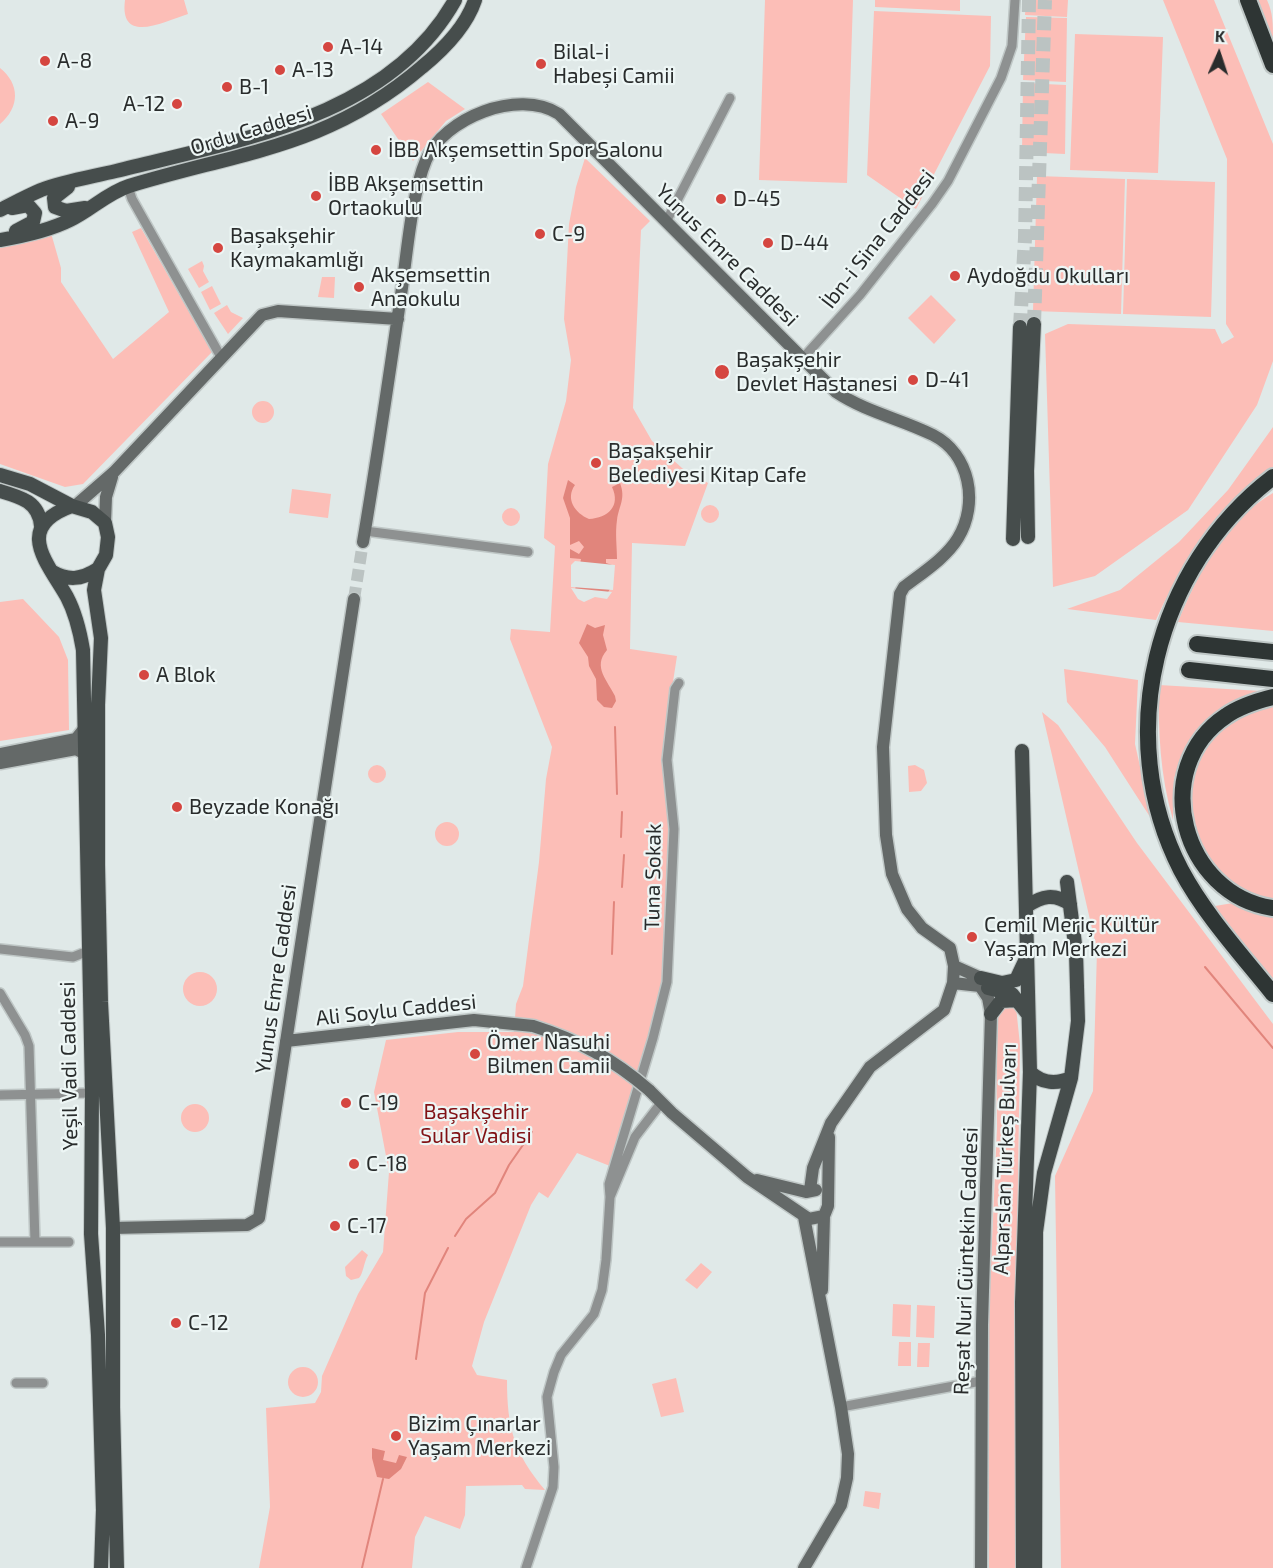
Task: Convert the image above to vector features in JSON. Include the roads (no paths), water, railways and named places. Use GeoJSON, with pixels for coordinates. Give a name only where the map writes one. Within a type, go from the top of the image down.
{"type":"FeatureCollection","features":[{"type":"Feature","properties":{"kind":"highway"},"geometry":{"type":"LineString","coordinates":[[1248,0],[1273,65]]}},
{"type":"Feature","properties":{"kind":"highway"},"geometry":{"type":"LineString","coordinates":[[1273,477],[1226,521],[1184,581],[1169,614],[1159,647],[1151,681],[1148,725],[1156,800],[1181,869],[1210,914],[1273,994]]}},
{"type":"Feature","properties":{"kind":"highway"},"geometry":{"type":"LineString","coordinates":[[1197,644],[1273,652]]}},
{"type":"Feature","properties":{"kind":"highway"},"geometry":{"type":"LineString","coordinates":[[1189,669],[1273,679]]}},
{"type":"Feature","properties":{"kind":"highway"},"geometry":{"type":"LineString","coordinates":[[1273,697],[1243,706],[1225,716],[1211,730],[1189,764],[1183,801],[1190,844],[1207,871],[1230,893],[1256,905],[1273,908]]}},
{"type":"Feature","properties":{"kind":"main road","name":"Ordu Caddesi"},"geometry":{"type":"LineString","coordinates":[[0,210],[42,190],[242,140],[302,120],[339,103],[374,84],[411,55],[446,16],[455,0]]}},
{"type":"Feature","properties":{"kind":"main road","name":"Ordu Caddesi"},"geometry":{"type":"LineString","coordinates":[[0,239],[56,226],[128,187],[262,152],[318,133],[345,120],[409,79],[436,56],[464,23],[476,0]]}},
{"type":"Feature","properties":{"kind":"main road"},"geometry":{"type":"LineString","coordinates":[[89,207],[60,210],[55,207],[54,198],[59,192],[92,177]]}},
{"type":"Feature","properties":{"kind":"main road"},"geometry":{"type":"LineString","coordinates":[[0,210],[28,206],[32,208],[35,217],[30,225],[0,239]]}},
{"type":"Feature","properties":{"kind":"main road"},"geometry":{"type":"LineString","coordinates":[[1013,539],[1027,326],[1028,537]]}},
{"type":"Feature","properties":{"kind":"main road"},"geometry":{"type":"LineString","coordinates":[[0,475],[30,484],[73,506],[93,512],[105,523]]}},
{"type":"Feature","properties":{"kind":"main road"},"geometry":{"type":"LineString","coordinates":[[0,491],[22,498],[33,505],[40,518],[41,526]]}},
{"type":"Feature","properties":{"kind":"main road"},"geometry":{"type":"LineString","coordinates":[[41,526],[55,514],[73,506]]}},
{"type":"Feature","properties":{"kind":"main road","name":"Yeşil Vadi Caddesi"},"geometry":{"type":"LineString","coordinates":[[105,523],[108,547],[98,569],[93,590],[101,638],[98,865],[102,1013],[113,1227],[113,1407],[117,1568]]}},
{"type":"Feature","properties":{"kind":"main road","name":"Yeşil Vadi Caddesi"},"geometry":{"type":"LineString","coordinates":[[41,526],[40,551],[73,609],[81,639],[92,1093],[91,1230],[99,1358],[104,1510],[101,1568]]}},
{"type":"Feature","properties":{"kind":"main road"},"geometry":{"type":"LineString","coordinates":[[51,570],[64,577],[76,578],[98,569]]}},
{"type":"Feature","properties":{"kind":"main road","name":"Alparslan Türkeş Bulvarı"},"geometry":{"type":"LineString","coordinates":[[1022,751],[1030,1072],[1022,1302],[1023,1568]]}},
{"type":"Feature","properties":{"kind":"main road","name":"Alparslan Türkeş Bulvarı"},"geometry":{"type":"LineString","coordinates":[[1035,1568],[1036,1232],[1044,1173],[1071,1078],[1078,1021],[1076,952],[1067,882]]}},
{"type":"Feature","properties":{"kind":"main road"},"geometry":{"type":"LineString","coordinates":[[1027,906],[1050,896],[1061,898],[1070,904]]}},
{"type":"Feature","properties":{"kind":"main road"},"geometry":{"type":"LineString","coordinates":[[981,982],[1002,983],[1016,980],[1028,954]]}},
{"type":"Feature","properties":{"kind":"main road"},"geometry":{"type":"LineString","coordinates":[[981,982],[1008,992],[1020,1000],[1029,1015]]}},
{"type":"Feature","properties":{"kind":"main road"},"geometry":{"type":"LineString","coordinates":[[991,1014],[994,1007],[1004,999],[1020,1000]]}},
{"type":"Feature","properties":{"kind":"main road"},"geometry":{"type":"LineString","coordinates":[[1030,1072],[1042,1081],[1054,1082],[1071,1078]]}},
{"type":"Feature","properties":{"kind":"main road"},"geometry":{"type":"LineString","coordinates":[[101,1217],[113,1227],[104,1241],[96,1239],[91,1230],[94,1219],[101,1217]]}},
{"type":"Feature","properties":{"kind":"street","name":"İbn-i Sina Caddesi"},"geometry":{"type":"LineString","coordinates":[[803,358],[860,295],[948,181],[1001,78],[1012,46],[1015,0]]}},
{"type":"Feature","properties":{"kind":"street"},"geometry":{"type":"LineString","coordinates":[[667,220],[730,98]]}},
{"type":"Feature","properties":{"kind":"street","name":"Yunus Emre Caddesi"},"geometry":{"type":"LineString","coordinates":[[364,537],[417,196],[426,161],[447,132],[483,112],[522,105],[551,109],[667,220],[837,392],[848,400],[946,443],[956,453],[967,476],[967,511],[957,539],[945,554],[904,587],[900,594],[882,747],[886,835],[892,874],[906,909],[922,928],[950,948],[954,966]]}},
{"type":"Feature","properties":{"kind":"street"},"geometry":{"type":"LineString","coordinates":[[128,187],[132,200],[221,357]]}},
{"type":"Feature","properties":{"kind":"street"},"geometry":{"type":"LineString","coordinates":[[73,506],[114,472],[254,320],[270,312],[398,319]]}},
{"type":"Feature","properties":{"kind":"street"},"geometry":{"type":"LineString","coordinates":[[105,523],[105,497],[114,472]]}},
{"type":"Feature","properties":{"kind":"street"},"geometry":{"type":"LineString","coordinates":[[364,537],[528,552]]}},
{"type":"Feature","properties":{"kind":"street","name":"Yunus Emre Caddesi"},"geometry":{"type":"LineString","coordinates":[[113,1227],[247,1225],[256,1221],[262,1202],[354,599]]}},
{"type":"Feature","properties":{"kind":"street","name":"Tuna Sokak"},"geometry":{"type":"LineString","coordinates":[[526,1568],[553,1487],[554,1467],[548,1397],[561,1355],[594,1314],[602,1290],[609,1237],[609,1184],[644,1071],[667,982],[674,829],[667,760],[675,689],[679,683]]}},
{"type":"Feature","properties":{"kind":"street"},"geometry":{"type":"LineString","coordinates":[[0,754],[76,739],[84,729]]}},
{"type":"Feature","properties":{"kind":"street"},"geometry":{"type":"LineString","coordinates":[[0,763],[76,749],[85,754]]}},
{"type":"Feature","properties":{"kind":"street"},"geometry":{"type":"LineString","coordinates":[[0,949],[73,957],[81,961],[89,972]]}},
{"type":"Feature","properties":{"kind":"street"},"geometry":{"type":"LineString","coordinates":[[73,957],[88,951]]}},
{"type":"Feature","properties":{"kind":"street"},"geometry":{"type":"LineString","coordinates":[[804,1568],[836,1513],[845,1492],[848,1454],[842,1407],[798,1204],[808,1191],[813,1168],[831,1124],[870,1066],[944,1010],[953,983],[954,966],[981,982]]}},
{"type":"Feature","properties":{"kind":"street"},"geometry":{"type":"LineString","coordinates":[[953,983],[981,982]]}},
{"type":"Feature","properties":{"kind":"street","name":"Reşat Nuri Güntekin Caddesi"},"geometry":{"type":"LineString","coordinates":[[981,982],[988,998],[991,1014],[981,1381],[981,1568]]}},
{"type":"Feature","properties":{"kind":"street"},"geometry":{"type":"LineString","coordinates":[[0,993],[27,1041],[32,1095],[35,1242]]}},
{"type":"Feature","properties":{"kind":"street","name":"Ali Soylu Caddesi"},"geometry":{"type":"LineString","coordinates":[[286,1041],[474,1020],[533,1026],[567,1037],[597,1051],[649,1090],[747,1177],[802,1215]]}},
{"type":"Feature","properties":{"kind":"street"},"geometry":{"type":"LineString","coordinates":[[0,1095],[92,1093]]}},
{"type":"Feature","properties":{"kind":"street"},"geometry":{"type":"LineString","coordinates":[[610,1197],[635,1137],[661,1102]]}},
{"type":"Feature","properties":{"kind":"street"},"geometry":{"type":"LineString","coordinates":[[822,1312],[824,1216],[828,1206],[826,1198],[831,1124]]}},
{"type":"Feature","properties":{"kind":"street","name":"Ali Soylu Caddesi"},"geometry":{"type":"LineString","coordinates":[[747,1177],[808,1191]]}},
{"type":"Feature","properties":{"kind":"street"},"geometry":{"type":"LineString","coordinates":[[808,1191],[820,1191],[826,1198]]}},
{"type":"Feature","properties":{"kind":"street"},"geometry":{"type":"LineString","coordinates":[[802,1215],[814,1220],[824,1216]]}},
{"type":"Feature","properties":{"kind":"street"},"geometry":{"type":"LineString","coordinates":[[0,1242],[69,1242]]}},
{"type":"Feature","properties":{"kind":"street"},"geometry":{"type":"LineString","coordinates":[[842,1407],[981,1381]]}},
{"type":"Feature","properties":{"kind":"street"},"geometry":{"type":"LineString","coordinates":[[16,1383],[43,1383]]}},
{"type":"Feature","properties":{"kind":"waterway"},"geometry":{"type":"LineString","coordinates":[[615,727],[617,794]]}},
{"type":"Feature","properties":{"kind":"waterway"},"geometry":{"type":"LineString","coordinates":[[621,837],[622,812]]}},
{"type":"Feature","properties":{"kind":"waterway"},"geometry":{"type":"LineString","coordinates":[[622,887],[624,855]]}},
{"type":"Feature","properties":{"kind":"waterway"},"geometry":{"type":"LineString","coordinates":[[612,954],[614,902]]}},
{"type":"Feature","properties":{"kind":"waterway"},"geometry":{"type":"LineString","coordinates":[[1205,967],[1273,1048]]}},
{"type":"Feature","properties":{"kind":"waterway"},"geometry":{"type":"LineString","coordinates":[[455,1236],[466,1219],[495,1193],[509,1165],[532,1132]]}},
{"type":"Feature","properties":{"kind":"waterway"},"geometry":{"type":"LineString","coordinates":[[416,1359],[425,1293],[448,1248]]}},
{"type":"Feature","properties":{"kind":"waterway"},"geometry":{"type":"LineString","coordinates":[[362,1568],[383,1479]]}},
{"type":"Feature","properties":{"kind":"tunnel"},"geometry":{"type":"LineString","coordinates":[[1020,327],[1025,238],[1029,0]]}},
{"type":"Feature","properties":{"kind":"tunnel"},"geometry":{"type":"LineString","coordinates":[[1034,324],[1045,0]]}},
{"type":"Feature","properties":{"kind":"tunnel"},"geometry":{"type":"LineString","coordinates":[[354,599],[363,542]]}},
{"type":"Feature","properties":{"kind":"place","name":"A-14"},"geometry":{"type":"Point","coordinates":[328,47]}},
{"type":"Feature","properties":{"kind":"place","name":"A-8"},"geometry":{"type":"Point","coordinates":[45,61]}},
{"type":"Feature","properties":{"kind":"place","name":"Bilal-i Habeşi Camii"},"geometry":{"type":"Point","coordinates":[541,64]}},
{"type":"Feature","properties":{"kind":"place","name":"A-13"},"geometry":{"type":"Point","coordinates":[280,70]}},
{"type":"Feature","properties":{"kind":"place","name":"B-1"},"geometry":{"type":"Point","coordinates":[227,87]}},
{"type":"Feature","properties":{"kind":"place","name":"A-12"},"geometry":{"type":"Point","coordinates":[177,104]}},
{"type":"Feature","properties":{"kind":"place","name":"A-9"},"geometry":{"type":"Point","coordinates":[53,121]}},
{"type":"Feature","properties":{"kind":"place","name":"İBB Akşemsettin Spor Salonu"},"geometry":{"type":"Point","coordinates":[376,150]}},
{"type":"Feature","properties":{"kind":"place","name":"İBB Akşemsettin Ortaokulu"},"geometry":{"type":"Point","coordinates":[316,196]}},
{"type":"Feature","properties":{"kind":"place","name":"D-45"},"geometry":{"type":"Point","coordinates":[721,199]}},
{"type":"Feature","properties":{"kind":"place","name":"C-9"},"geometry":{"type":"Point","coordinates":[540,234]}},
{"type":"Feature","properties":{"kind":"place","name":"D-44"},"geometry":{"type":"Point","coordinates":[768,243]}},
{"type":"Feature","properties":{"kind":"place","name":"Başakşehir Kaymakamlığı"},"geometry":{"type":"Point","coordinates":[218,248]}},
{"type":"Feature","properties":{"kind":"place","name":"Aydoğdu Okulları"},"geometry":{"type":"Point","coordinates":[955,276]}},
{"type":"Feature","properties":{"kind":"place","name":"Akşemsettin Anaokulu"},"geometry":{"type":"Point","coordinates":[359,287]}},
{"type":"Feature","properties":{"kind":"place","name":"Başakşehir Devlet Hastanesi"},"geometry":{"type":"Point","coordinates":[722,372]}},
{"type":"Feature","properties":{"kind":"place","name":"D-41"},"geometry":{"type":"Point","coordinates":[913,380]}},
{"type":"Feature","properties":{"kind":"place","name":"Başakşehir Belediyesi Kitap Cafe"},"geometry":{"type":"Point","coordinates":[596,463]}},
{"type":"Feature","properties":{"kind":"place","name":"A Blok"},"geometry":{"type":"Point","coordinates":[144,675]}},
{"type":"Feature","properties":{"kind":"place","name":"Beyzade Konağı"},"geometry":{"type":"Point","coordinates":[177,807]}},
{"type":"Feature","properties":{"kind":"place","name":"Cemil Meriç Kültür Yaşam Merkezi"},"geometry":{"type":"Point","coordinates":[972,937]}},
{"type":"Feature","properties":{"kind":"place","name":"Ömer Nasuhi Bilmen Camii"},"geometry":{"type":"Point","coordinates":[475,1054]}},
{"type":"Feature","properties":{"kind":"place","name":"C-19"},"geometry":{"type":"Point","coordinates":[346,1103]}},
{"type":"Feature","properties":{"kind":"place","name":"C-18"},"geometry":{"type":"Point","coordinates":[354,1164]}},
{"type":"Feature","properties":{"kind":"place","name":"C-17"},"geometry":{"type":"Point","coordinates":[335,1226]}},
{"type":"Feature","properties":{"kind":"place","name":"C-12"},"geometry":{"type":"Point","coordinates":[176,1323]}},
{"type":"Feature","properties":{"kind":"place","name":"Bizim Çınarlar Yaşam Merkezi"},"geometry":{"type":"Point","coordinates":[396,1436]}},
{"type":"Feature","properties":{"kind":"park label","name":"Başakşehir Sular Vadisi"},"geometry":{"type":"Point","coordinates":[476,1124]}}]}
